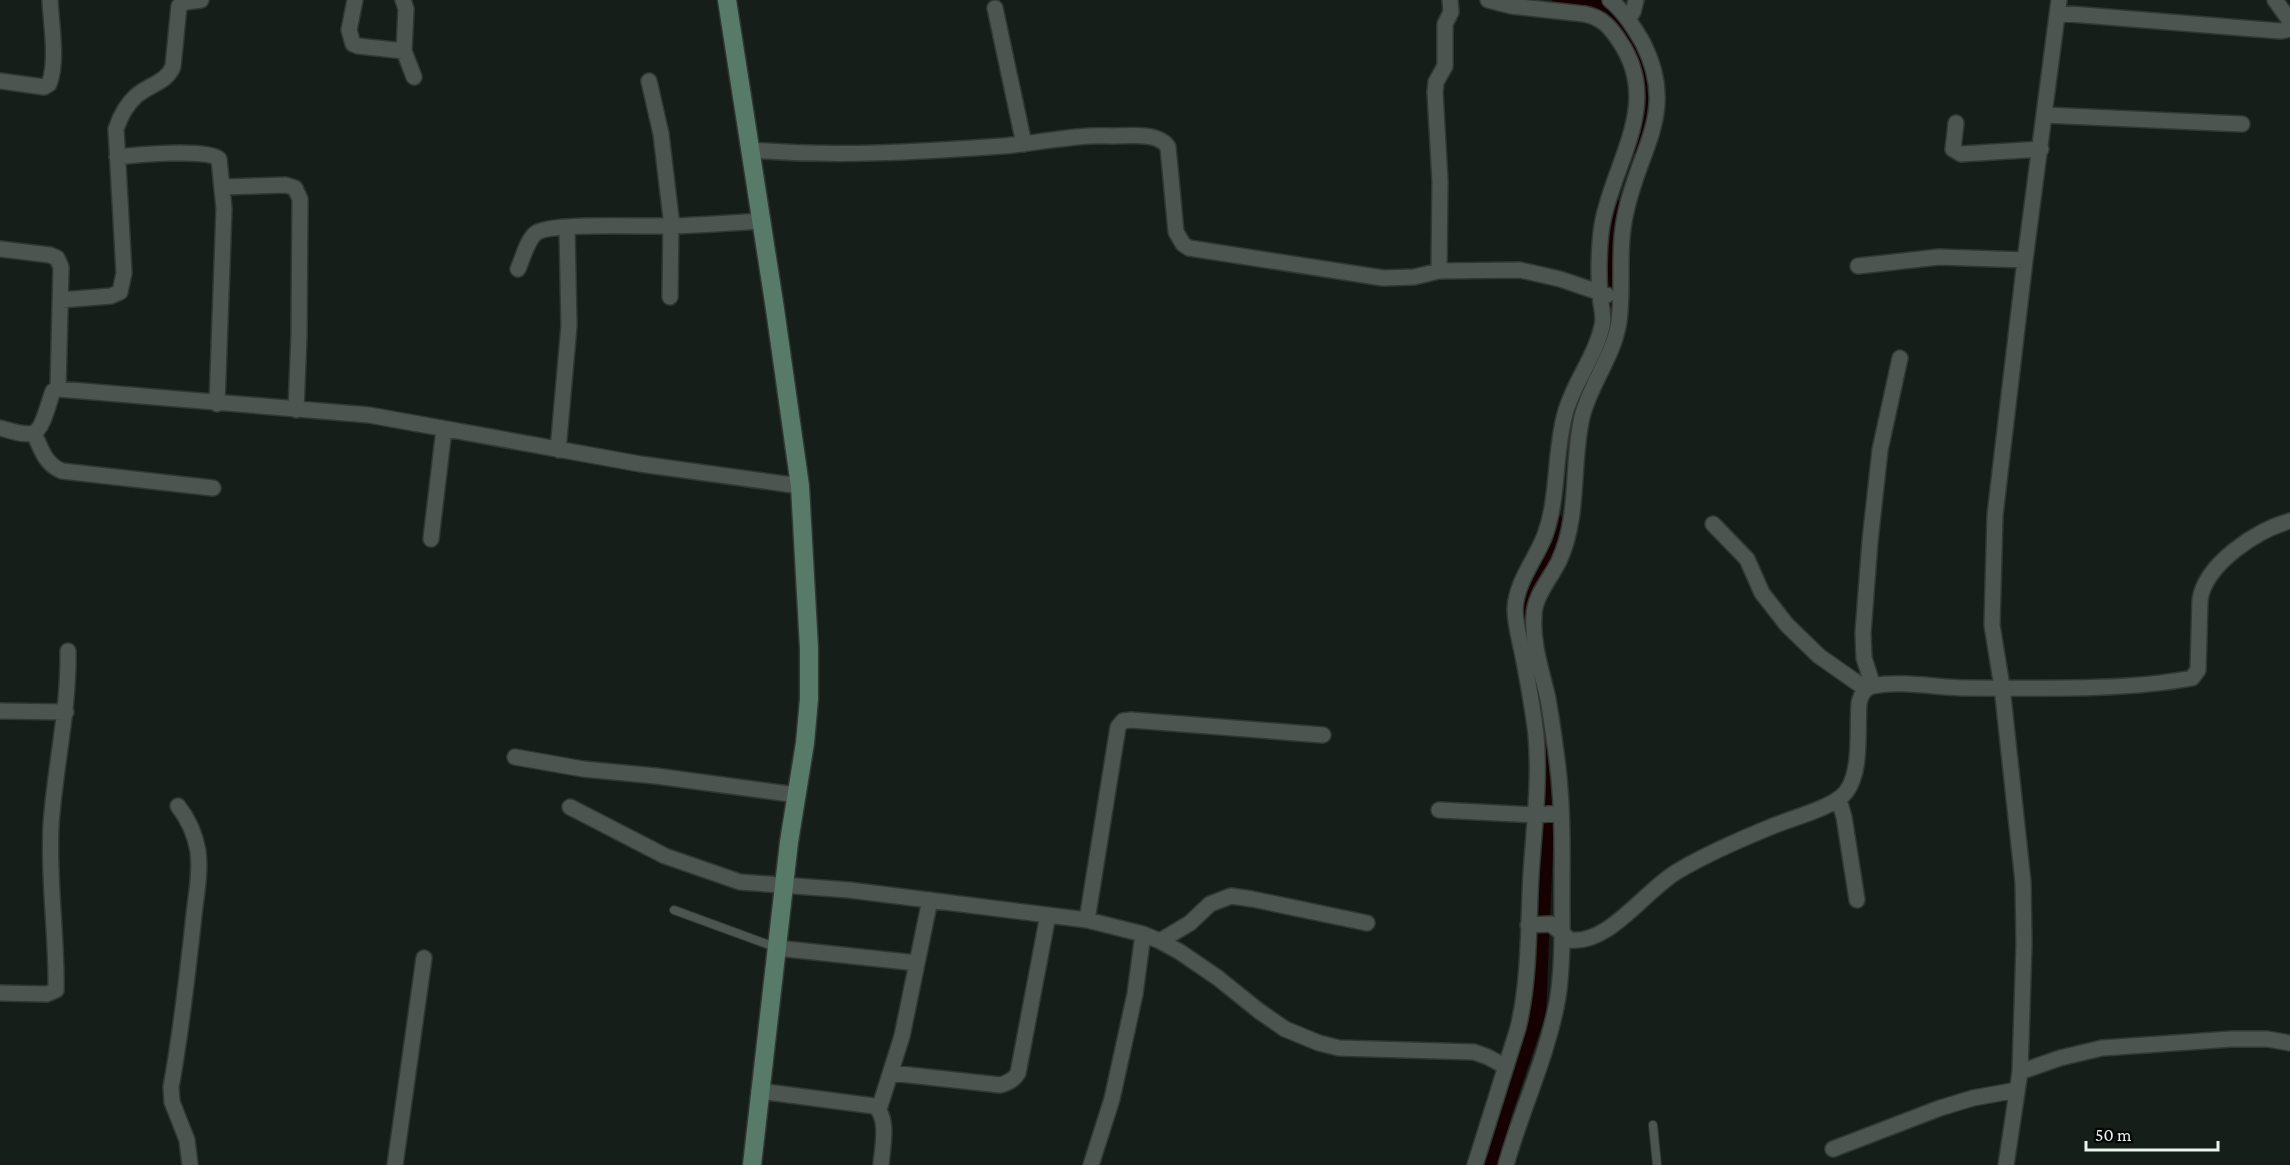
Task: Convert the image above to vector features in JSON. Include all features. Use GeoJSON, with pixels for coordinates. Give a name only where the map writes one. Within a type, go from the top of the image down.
{"type":"FeatureCollection","features":[{"type":"Feature","properties":{"kind":"main road"},"geometry":{"type":"LineString","coordinates":[[727,0],[800,486],[809,648],[809,699],[784,885],[752,1165]]}},
{"type":"Feature","properties":{"kind":"street"},"geometry":{"type":"LineString","coordinates":[[0,81],[44,87],[50,84],[53,47],[50,0]]}},
{"type":"Feature","properties":{"kind":"street"},"geometry":{"type":"LineString","coordinates":[[61,300],[111,296],[120,292],[124,273],[116,129],[121,115],[136,96],[170,74],[173,66],[179,6],[186,2],[201,0]]}},
{"type":"Feature","properties":{"kind":"street"},"geometry":{"type":"LineString","coordinates":[[355,0],[349,30],[353,44],[404,51]]}},
{"type":"Feature","properties":{"kind":"street"},"geometry":{"type":"LineString","coordinates":[[403,0],[406,9],[404,51],[414,77]]}},
{"type":"Feature","properties":{"kind":"street"},"geometry":{"type":"LineString","coordinates":[[1439,271],[1440,181],[1435,92],[1436,82],[1445,66],[1445,24],[1451,12],[1450,0]]}},
{"type":"Feature","properties":{"kind":"street"},"geometry":{"type":"LineString","coordinates":[[1488,0],[1511,6],[1594,16],[1626,31]]}},
{"type":"Feature","properties":{"kind":"street"},"geometry":{"type":"LineString","coordinates":[[1506,1165],[1549,1033],[1558,996],[1563,936],[1548,814],[1538,774],[1536,736],[1517,625],[1548,556],[1550,520],[1565,412],[1568,401],[1592,355],[1602,327],[1602,311],[1620,267],[1627,204],[1652,136],[1657,109],[1654,69],[1626,31],[1610,0]]}},
{"type":"Feature","properties":{"kind":"street"},"geometry":{"type":"LineString","coordinates":[[1475,1165],[1523,1005],[1538,924],[1555,743],[1525,604],[1527,573],[1567,539],[1571,521],[1581,420],[1616,336],[1619,321],[1610,294],[1601,239],[1605,211],[1635,122],[1638,105],[1637,83],[1628,54],[1626,31],[1636,0]]}},
{"type":"Feature","properties":{"kind":"street"},"geometry":{"type":"LineString","coordinates":[[2006,1165],[2020,1072],[2024,944],[2023,882],[2002,687],[1992,625],[1995,515],[2058,6],[2286,30],[2290,22],[2275,0]]}},
{"type":"Feature","properties":{"kind":"street"},"geometry":{"type":"LineString","coordinates":[[995,8],[1024,144]]}},
{"type":"Feature","properties":{"kind":"street"},"geometry":{"type":"LineString","coordinates":[[650,81],[661,134],[671,226],[670,297]]}},
{"type":"Feature","properties":{"kind":"street"},"geometry":{"type":"LineString","coordinates":[[2044,116],[2242,124]]}},
{"type":"Feature","properties":{"kind":"street"},"geometry":{"type":"LineString","coordinates":[[1956,123],[1953,149],[1961,154],[2041,149]]}},
{"type":"Feature","properties":{"kind":"street"},"geometry":{"type":"LineString","coordinates":[[751,150],[789,153],[921,151],[1024,144],[1103,135],[1155,138],[1163,141],[1168,147],[1172,167],[1176,232],[1183,244],[1189,248],[1383,278],[1414,277],[1439,271],[1533,271],[1610,294]]}},
{"type":"Feature","properties":{"kind":"street"},"geometry":{"type":"LineString","coordinates":[[117,157],[192,153],[215,155],[220,163],[224,209],[217,404]]}},
{"type":"Feature","properties":{"kind":"street"},"geometry":{"type":"LineString","coordinates":[[222,187],[286,185],[295,188],[300,199],[296,410]]}},
{"type":"Feature","properties":{"kind":"street"},"geometry":{"type":"LineString","coordinates":[[518,269],[530,240],[543,229],[760,221]]}},
{"type":"Feature","properties":{"kind":"street"},"geometry":{"type":"LineString","coordinates":[[558,450],[569,326],[567,227]]}},
{"type":"Feature","properties":{"kind":"street"},"geometry":{"type":"LineString","coordinates":[[0,249],[57,258],[61,267],[58,389]]}},
{"type":"Feature","properties":{"kind":"street"},"geometry":{"type":"LineString","coordinates":[[1858,266],[1939,257],[2025,260]]}},
{"type":"Feature","properties":{"kind":"street"},"geometry":{"type":"LineString","coordinates":[[1857,900],[1841,808],[1853,781],[1859,703],[1869,688],[1863,633],[1870,541],[1880,450],[1900,357]]}},
{"type":"Feature","properties":{"kind":"street"},"geometry":{"type":"LineString","coordinates":[[34,433],[42,424],[53,391],[58,389],[369,415],[640,464],[800,486]]}},
{"type":"Feature","properties":{"kind":"street"},"geometry":{"type":"LineString","coordinates":[[0,428],[34,433]]}},
{"type":"Feature","properties":{"kind":"street"},"geometry":{"type":"LineString","coordinates":[[431,538],[444,429]]}},
{"type":"Feature","properties":{"kind":"street"},"geometry":{"type":"LineString","coordinates":[[34,433],[48,462],[52,467],[62,471],[213,488]]}},
{"type":"Feature","properties":{"kind":"street"},"geometry":{"type":"LineString","coordinates":[[1713,524],[1747,559],[1762,593],[1787,625],[1819,656],[1869,688],[2164,683],[2192,678],[2198,670],[2200,600],[2206,579],[2229,555],[2260,534],[2290,521]]}},
{"type":"Feature","properties":{"kind":"street"},"geometry":{"type":"LineString","coordinates":[[0,993],[42,995],[56,990],[51,826],[56,769],[66,712],[68,651]]}},
{"type":"Feature","properties":{"kind":"street"},"geometry":{"type":"LineString","coordinates":[[0,711],[66,712]]}},
{"type":"Feature","properties":{"kind":"street"},"geometry":{"type":"LineString","coordinates":[[1087,920],[1118,727],[1121,722],[1131,720],[1323,735]]}},
{"type":"Feature","properties":{"kind":"street"},"geometry":{"type":"LineString","coordinates":[[515,757],[583,769],[656,776],[797,795]]}},
{"type":"Feature","properties":{"kind":"street"},"geometry":{"type":"LineString","coordinates":[[178,806],[189,820],[198,850],[199,874],[185,1000],[171,1087],[172,1102],[187,1140],[190,1165]]}},
{"type":"Feature","properties":{"kind":"street"},"geometry":{"type":"LineString","coordinates":[[570,807],[665,856],[740,882],[849,890],[1087,920],[1143,934],[1180,952],[1285,1029],[1304,1037],[1339,1048],[1474,1052],[1506,1067]]}},
{"type":"Feature","properties":{"kind":"street"},"geometry":{"type":"LineString","coordinates":[[1538,924],[1556,926],[1567,939],[1576,941],[1597,935],[1619,920],[1662,880],[1678,870],[1753,835],[1841,808]]}},
{"type":"Feature","properties":{"kind":"street"},"geometry":{"type":"LineString","coordinates":[[1439,810],[1548,814]]}},
{"type":"Feature","properties":{"kind":"street"},"geometry":{"type":"LineString","coordinates":[[1160,941],[1190,923],[1210,904],[1231,896],[1367,923]]}},
{"type":"Feature","properties":{"kind":"street"},"geometry":{"type":"LineString","coordinates":[[879,1110],[902,1036],[930,900]]}},
{"type":"Feature","properties":{"kind":"street"},"geometry":{"type":"LineString","coordinates":[[891,1073],[1000,1085],[1016,1077],[1048,915]]}},
{"type":"Feature","properties":{"kind":"street"},"geometry":{"type":"LineString","coordinates":[[1091,1165],[1112,1099],[1135,994],[1143,934]]}},
{"type":"Feature","properties":{"kind":"street"},"geometry":{"type":"LineString","coordinates":[[777,948],[917,963]]}},
{"type":"Feature","properties":{"kind":"street"},"geometry":{"type":"LineString","coordinates":[[395,1165],[424,958]]}},
{"type":"Feature","properties":{"kind":"street"},"geometry":{"type":"LineString","coordinates":[[2020,1072],[2061,1058],[2102,1048],[2232,1039],[2267,1039],[2290,1043]]}},
{"type":"Feature","properties":{"kind":"street"},"geometry":{"type":"LineString","coordinates":[[1833,1149],[1940,1108],[1973,1098],[2017,1090]]}},
{"type":"Feature","properties":{"kind":"street"},"geometry":{"type":"LineString","coordinates":[[759,1091],[867,1104],[879,1110],[883,1118],[881,1165]]}},
{"type":"Feature","properties":{"kind":"lane"},"geometry":{"type":"LineString","coordinates":[[674,910],[777,948]]}},
{"type":"Feature","properties":{"kind":"lane"},"geometry":{"type":"LineString","coordinates":[[1653,1125],[1657,1165]]}},
{"type":"Feature","properties":{"kind":"waterway"},"geometry":{"type":"LineString","coordinates":[[1561,0],[1599,6],[1622,25],[1633,41],[1640,64],[1644,112],[1634,144]]}},
{"type":"Feature","properties":{"kind":"waterway"},"geometry":{"type":"LineString","coordinates":[[1606,311],[1609,216],[1613,207]]}},
{"type":"Feature","properties":{"kind":"waterway"},"geometry":{"type":"LineString","coordinates":[[1525,636],[1522,617],[1528,587],[1548,555],[1553,520]]}},
{"type":"Feature","properties":{"kind":"waterway"},"geometry":{"type":"LineString","coordinates":[[1489,1165],[1503,1113],[1537,1012],[1547,776],[1541,737]]}}]}
